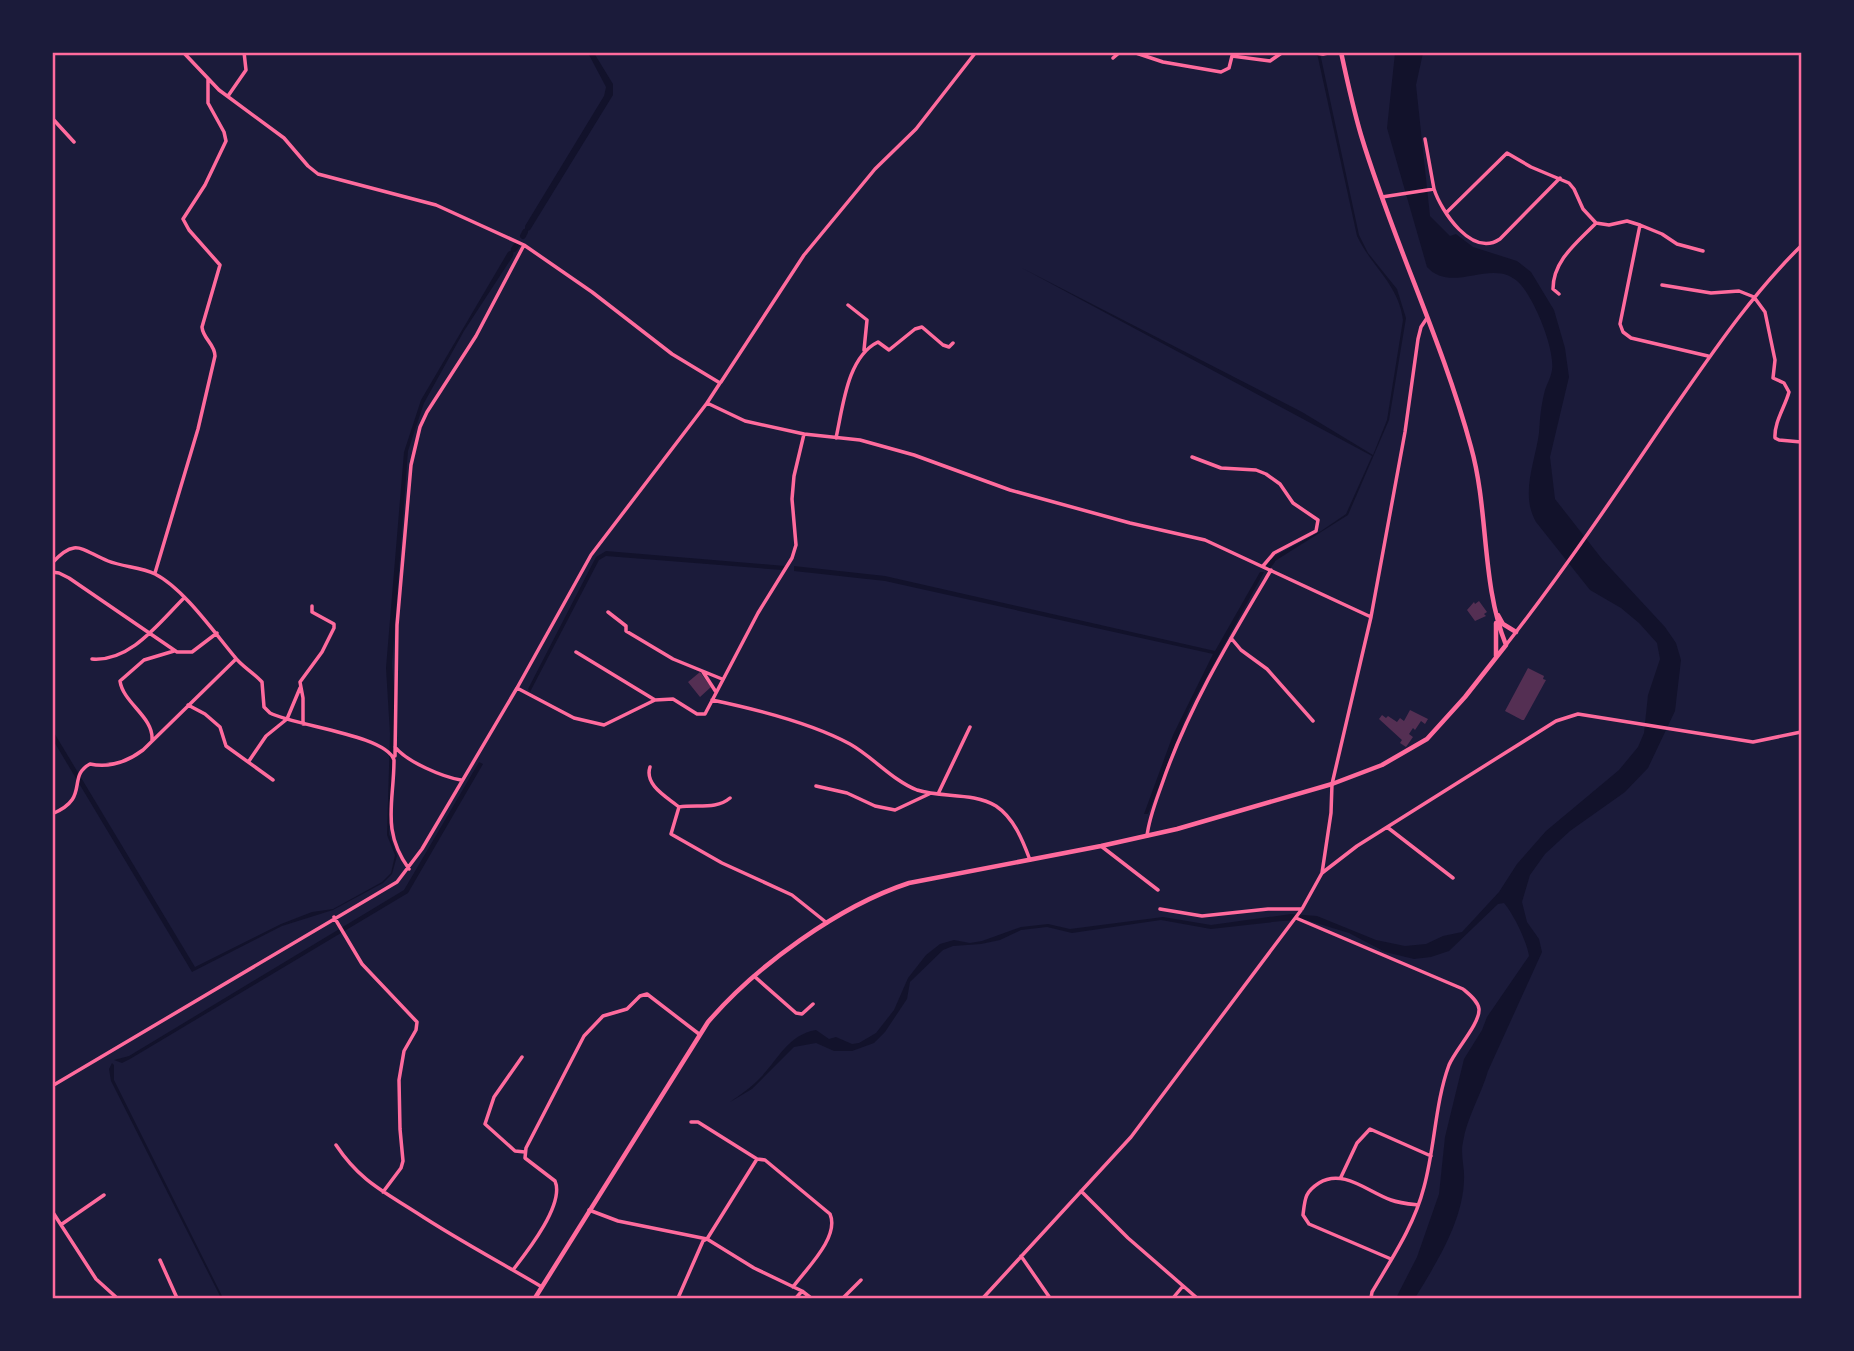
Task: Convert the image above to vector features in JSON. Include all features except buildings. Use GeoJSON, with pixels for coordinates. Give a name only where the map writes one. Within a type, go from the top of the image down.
{"type":"FeatureCollection","features":[{"type":"Feature","properties":{"kind":"street"},"geometry":{"type":"LineString","coordinates":[[183,52],[208,79],[284,138],[318,174],[436,205],[524,245],[592,292],[672,354],[720,383]]}},
{"type":"Feature","properties":{"kind":"street"},"geometry":{"type":"LineString","coordinates":[[228,96],[246,70],[244,52]]}},
{"type":"Feature","properties":{"kind":"street"},"geometry":{"type":"LineString","coordinates":[[52,1086],[334,917],[391,887],[408,869],[517,688],[591,555],[708,403],[804,255],[875,169],[916,129],[976,52]]}},
{"type":"Feature","properties":{"kind":"street"},"geometry":{"type":"LineString","coordinates":[[1113,58],[1120,52]]}},
{"type":"Feature","properties":{"kind":"street"},"geometry":{"type":"LineString","coordinates":[[1133,52],[1163,62],[1221,72],[1228,68],[1232,56],[1270,61],[1283,52]]}},
{"type":"Feature","properties":{"kind":"street"},"geometry":{"type":"LineString","coordinates":[[1308,52],[1332,52]]}},
{"type":"Feature","properties":{"kind":"street"},"geometry":{"type":"LineString","coordinates":[[1341,52],[1361,134],[1464,423],[1478,474],[1496,611],[1496,657]]}},
{"type":"Feature","properties":{"kind":"street"},"geometry":{"type":"LineString","coordinates":[[155,574],[198,429],[215,356],[214,347],[203,334],[202,327],[220,264],[189,230],[183,219],[205,185],[226,141],[208,103],[208,79]]}},
{"type":"Feature","properties":{"kind":"street"},"geometry":{"type":"LineString","coordinates":[[52,118],[74,142]]}},
{"type":"Feature","properties":{"kind":"street"},"geometry":{"type":"LineString","coordinates":[[1425,139],[1434,189],[1446,213],[1472,240],[1491,244],[1500,239],[1560,178]]}},
{"type":"Feature","properties":{"kind":"street"},"geometry":{"type":"LineString","coordinates":[[1446,213],[1504,154],[1509,153],[1531,167],[1573,186],[1583,209],[1595,223],[1609,225],[1627,221],[1657,232],[1677,244],[1703,251]]}},
{"type":"Feature","properties":{"kind":"street"},"geometry":{"type":"LineString","coordinates":[[1382,197],[1434,189]]}},
{"type":"Feature","properties":{"kind":"street"},"geometry":{"type":"LineString","coordinates":[[1559,294],[1553,289],[1553,283],[1565,254],[1595,223]]}},
{"type":"Feature","properties":{"kind":"street"},"geometry":{"type":"LineString","coordinates":[[1640,225],[1620,324],[1623,332],[1631,338],[1709,357]]}},
{"type":"Feature","properties":{"kind":"street"},"geometry":{"type":"LineString","coordinates":[[408,869],[397,852],[391,831],[397,625],[411,465],[420,427],[427,412],[476,336],[524,245]]}},
{"type":"Feature","properties":{"kind":"street"},"geometry":{"type":"LineString","coordinates":[[535,1298],[699,1034],[718,1010],[754,976],[827,923],[879,892],[909,883],[1147,836],[1332,784],[1382,765],[1427,739],[1458,706],[1560,574],[1709,357],[1754,297],[1801,246]]}},
{"type":"Feature","properties":{"kind":"street"},"geometry":{"type":"LineString","coordinates":[[1662,285],[1711,293],[1739,291],[1754,297],[1765,312],[1775,360],[1773,378],[1784,383],[1789,392],[1780,413],[1775,438],[1801,442]]}},
{"type":"Feature","properties":{"kind":"street"},"geometry":{"type":"LineString","coordinates":[[836,438],[848,387],[864,352],[867,320],[848,305]]}},
{"type":"Feature","properties":{"kind":"street"},"geometry":{"type":"LineString","coordinates":[[983,1298],[1137,1129],[1296,917],[1322,873],[1331,813],[1332,784],[1371,617],[1405,432],[1412,369],[1421,327],[1427,318]]}},
{"type":"Feature","properties":{"kind":"street"},"geometry":{"type":"LineString","coordinates":[[864,352],[878,342],[889,350],[915,328],[922,327],[943,345],[949,346],[953,343]]}},
{"type":"Feature","properties":{"kind":"street"},"geometry":{"type":"LineString","coordinates":[[708,403],[745,421],[804,434],[860,440],[914,455],[1010,490],[1130,523],[1205,540],[1371,617]]}},
{"type":"Feature","properties":{"kind":"street"},"geometry":{"type":"LineString","coordinates":[[517,688],[574,718],[604,725],[655,700],[673,699],[697,714],[705,714],[758,613],[785,572],[796,545],[792,499],[794,476],[804,434]]}},
{"type":"Feature","properties":{"kind":"street"},"geometry":{"type":"LineString","coordinates":[[1192,457],[1221,468],[1256,470],[1266,474],[1280,484],[1293,503],[1318,520],[1316,531],[1274,553],[1263,566]]}},
{"type":"Feature","properties":{"kind":"street"},"geometry":{"type":"LineString","coordinates":[[52,563],[70,547],[79,547],[113,562],[155,574],[184,598],[217,633],[236,659],[262,682],[266,710],[388,750],[394,758]]}},
{"type":"Feature","properties":{"kind":"street"},"geometry":{"type":"LineString","coordinates":[[1147,836],[1148,822],[1188,719],[1231,638],[1272,570]]}},
{"type":"Feature","properties":{"kind":"street"},"geometry":{"type":"LineString","coordinates":[[52,572],[68,578],[174,651],[192,652],[217,633]]}},
{"type":"Feature","properties":{"kind":"street"},"geometry":{"type":"LineString","coordinates":[[92,659],[113,658],[148,633],[184,598]]}},
{"type":"Feature","properties":{"kind":"street"},"geometry":{"type":"LineString","coordinates":[[249,761],[266,736],[287,719],[302,679],[322,652],[334,628],[334,624],[312,612],[312,606]]}},
{"type":"Feature","properties":{"kind":"street"},"geometry":{"type":"LineString","coordinates":[[1496,611],[1503,624],[1516,632]]}},
{"type":"Feature","properties":{"kind":"street"},"geometry":{"type":"LineString","coordinates":[[608,612],[626,626],[626,632],[673,659],[722,679]]}},
{"type":"Feature","properties":{"kind":"street"},"geometry":{"type":"LineString","coordinates":[[1496,618],[1506,645]]}},
{"type":"Feature","properties":{"kind":"street"},"geometry":{"type":"LineString","coordinates":[[1231,638],[1241,650],[1267,669],[1313,721]]}},
{"type":"Feature","properties":{"kind":"street"},"geometry":{"type":"LineString","coordinates":[[152,742],[153,733],[149,725],[124,694],[120,681],[144,660],[174,651]]}},
{"type":"Feature","properties":{"kind":"street"},"geometry":{"type":"LineString","coordinates":[[576,652],[655,700]]}},
{"type":"Feature","properties":{"kind":"street"},"geometry":{"type":"LineString","coordinates":[[52,814],[71,803],[76,795],[80,773],[90,764],[106,766],[128,760],[152,742],[236,659]]}},
{"type":"Feature","properties":{"kind":"street"},"geometry":{"type":"LineString","coordinates":[[702,671],[716,692]]}},
{"type":"Feature","properties":{"kind":"street"},"geometry":{"type":"LineString","coordinates":[[300,688],[303,698],[303,724]]}},
{"type":"Feature","properties":{"kind":"street"},"geometry":{"type":"LineString","coordinates":[[712,700],[752,709],[838,738],[905,783],[930,793],[972,799],[996,807],[1015,828],[1030,860]]}},
{"type":"Feature","properties":{"kind":"street"},"geometry":{"type":"LineString","coordinates":[[188,705],[220,727],[224,744],[272,780]]}},
{"type":"Feature","properties":{"kind":"street"},"geometry":{"type":"LineString","coordinates":[[1322,873],[1387,827],[1556,721],[1578,714],[1753,742],[1801,732]]}},
{"type":"Feature","properties":{"kind":"street"},"geometry":{"type":"LineString","coordinates":[[938,793],[970,727]]}},
{"type":"Feature","properties":{"kind":"street"},"geometry":{"type":"LineString","coordinates":[[395,745],[404,756],[461,780]]}},
{"type":"Feature","properties":{"kind":"street"},"geometry":{"type":"LineString","coordinates":[[650,767],[650,782],[679,807],[720,805],[730,798]]}},
{"type":"Feature","properties":{"kind":"street"},"geometry":{"type":"LineString","coordinates":[[816,786],[847,793],[875,806],[895,810],[930,793]]}},
{"type":"Feature","properties":{"kind":"street"},"geometry":{"type":"LineString","coordinates":[[679,807],[671,834],[722,863],[792,895],[827,923]]}},
{"type":"Feature","properties":{"kind":"street"},"geometry":{"type":"LineString","coordinates":[[1387,827],[1452,878]]}},
{"type":"Feature","properties":{"kind":"street"},"geometry":{"type":"LineString","coordinates":[[1101,846],[1158,890]]}},
{"type":"Feature","properties":{"kind":"street"},"geometry":{"type":"LineString","coordinates":[[1160,909],[1202,916],[1268,909],[1301,910]]}},
{"type":"Feature","properties":{"kind":"street"},"geometry":{"type":"LineString","coordinates":[[334,917],[362,964],[417,1022],[416,1030],[404,1051],[399,1080],[403,1161],[401,1168],[383,1192]]}},
{"type":"Feature","properties":{"kind":"street"},"geometry":{"type":"LineString","coordinates":[[1296,917],[1463,989],[1478,1004],[1480,1011],[1453,1056],[1446,1076],[1430,1156],[1409,1230],[1371,1298]]}},
{"type":"Feature","properties":{"kind":"street"},"geometry":{"type":"LineString","coordinates":[[754,976],[796,1013],[802,1014],[813,1004]]}},
{"type":"Feature","properties":{"kind":"street"},"geometry":{"type":"LineString","coordinates":[[513,1270],[549,1216],[557,1191],[555,1181],[525,1158],[525,1152],[584,1036],[603,1016],[627,1009],[640,996],[647,994],[699,1034]]}},
{"type":"Feature","properties":{"kind":"street"},"geometry":{"type":"LineString","coordinates":[[522,1057],[492,1101],[485,1124],[515,1151],[525,1152]]}},
{"type":"Feature","properties":{"kind":"street"},"geometry":{"type":"LineString","coordinates":[[691,1122],[698,1122],[757,1159],[765,1160],[825,1210],[832,1219],[829,1238],[793,1287]]}},
{"type":"Feature","properties":{"kind":"street"},"geometry":{"type":"LineString","coordinates":[[1341,1177],[1349,1157],[1370,1129],[1430,1156]]}},
{"type":"Feature","properties":{"kind":"street"},"geometry":{"type":"LineString","coordinates":[[336,1145],[356,1172],[370,1184],[450,1235],[542,1287]]}},
{"type":"Feature","properties":{"kind":"street"},"geometry":{"type":"LineString","coordinates":[[678,1298],[703,1241],[707,1239],[757,1159]]}},
{"type":"Feature","properties":{"kind":"street"},"geometry":{"type":"LineString","coordinates":[[1391,1259],[1309,1224],[1304,1220],[1303,1214],[1305,1194],[1326,1179],[1341,1177],[1392,1201],[1418,1205]]}},
{"type":"Feature","properties":{"kind":"street"},"geometry":{"type":"LineString","coordinates":[[1081,1191],[1128,1238],[1197,1298]]}},
{"type":"Feature","properties":{"kind":"street"},"geometry":{"type":"LineString","coordinates":[[62,1224],[104,1195]]}},
{"type":"Feature","properties":{"kind":"street"},"geometry":{"type":"LineString","coordinates":[[52,1210],[96,1279],[117,1298]]}},
{"type":"Feature","properties":{"kind":"street"},"geometry":{"type":"LineString","coordinates":[[589,1210],[618,1221],[707,1239],[811,1298]]}},
{"type":"Feature","properties":{"kind":"street"},"geometry":{"type":"LineString","coordinates":[[1021,1256],[1050,1298]]}},
{"type":"Feature","properties":{"kind":"street"},"geometry":{"type":"LineString","coordinates":[[160,1261],[177,1298]]}},
{"type":"Feature","properties":{"kind":"street"},"geometry":{"type":"LineString","coordinates":[[843,1298],[862,1280]]}},
{"type":"Feature","properties":{"kind":"street"},"geometry":{"type":"LineString","coordinates":[[1173,1298],[1183,1286]]}},
{"type":"Feature","properties":{"kind":"street"},"geometry":{"type":"LineString","coordinates":[[796,1298],[802,1291]]}},
{"type":"Feature","properties":{"kind":"shaded area"},"geometry":{"type":"Polygon","coordinates":[[[588,53],[594,53],[613,84],[613,95],[530,230],[525,232],[525,226],[604,96],[606,87],[588,53]]]}},
{"type":"Feature","properties":{"kind":"shaded area"},"geometry":{"type":"Polygon","coordinates":[[[1317,53],[1320,53],[1359,235],[1368,253],[1397,289],[1406,318],[1389,420],[1348,515],[1272,561],[1273,557],[1346,514],[1372,456],[1022,268],[1302,412],[1373,455],[1387,420],[1403,320],[1396,296],[1363,247],[1357,236],[1317,53]]]}},
{"type":"Feature","properties":{"kind":"shaded area"},"geometry":{"type":"Polygon","coordinates":[[[1395,53],[1423,53],[1416,85],[1430,216],[1450,236],[1456,234],[1473,247],[1517,261],[1531,272],[1554,310],[1565,348],[1569,377],[1550,457],[1555,499],[1602,559],[1665,627],[1676,643],[1681,660],[1675,711],[1648,768],[1625,792],[1570,831],[1545,854],[1530,875],[1522,902],[1527,922],[1539,939],[1542,952],[1488,1071],[1465,1133],[1462,1147],[1462,1195],[1454,1226],[1415,1298],[1396,1298],[1417,1257],[1439,1194],[1445,1137],[1464,1059],[1487,1017],[1529,956],[1520,929],[1504,903],[1498,904],[1449,951],[1414,959],[1385,952],[1349,933],[1306,920],[1211,929],[1161,920],[1072,933],[1047,927],[1021,930],[1000,940],[981,944],[953,946],[943,950],[910,982],[907,999],[885,1032],[874,1043],[852,1051],[834,1051],[816,1043],[794,1047],[752,1089],[730,1102],[758,1081],[791,1042],[806,1033],[816,1030],[829,1039],[836,1037],[852,1044],[876,1033],[894,1010],[908,978],[926,955],[940,944],[954,940],[970,943],[982,941],[1021,927],[1048,924],[1070,929],[1163,917],[1211,925],[1291,914],[1317,916],[1376,940],[1405,946],[1426,944],[1443,936],[1462,932],[1499,892],[1517,864],[1546,831],[1619,770],[1638,747],[1644,733],[1648,695],[1660,659],[1657,643],[1621,608],[1590,590],[1536,522],[1531,511],[1530,478],[1545,390],[1552,370],[1547,338],[1538,313],[1526,292],[1511,277],[1487,273],[1449,278],[1437,275],[1427,267],[1387,128],[1395,53]]]}},
{"type":"Feature","properties":{"kind":"shaded area"},"geometry":{"type":"Polygon","coordinates":[[[514,249],[513,256],[464,331],[424,403],[408,451],[392,664],[395,701],[389,834],[397,856],[392,874],[383,883],[333,910],[282,926],[192,972],[53,740],[53,731],[195,967],[281,924],[312,912],[333,909],[382,882],[391,873],[395,855],[387,835],[390,734],[386,668],[404,452],[421,400],[508,252],[514,249]]]}},
{"type":"Feature","properties":{"kind":"shaded area"},"geometry":{"type":"Polygon","coordinates":[[[606,551],[785,566],[782,570],[606,556],[599,560],[530,692],[528,689],[596,557],[606,551]]]}},
{"type":"Feature","properties":{"kind":"shaded area"},"geometry":{"type":"Polygon","coordinates":[[[794,566],[885,576],[1215,651],[1260,572],[1264,572],[1189,709],[1148,814],[1144,814],[1173,735],[1213,654],[885,581],[794,571],[794,566]]]}},
{"type":"Feature","properties":{"kind":"shaded area"},"geometry":{"type":"Polygon","coordinates":[[[479,762],[483,764],[408,893],[130,1059],[122,1063],[114,1060],[129,1056],[404,890],[479,762]]]}},
{"type":"Feature","properties":{"kind":"shaded area"},"geometry":{"type":"Polygon","coordinates":[[[112,1063],[114,1080],[223,1298],[111,1081],[109,1069],[112,1063]]]}},
{"type":"Feature","properties":{"kind":"waterway"},"geometry":{"type":"LineString","coordinates":[[523,236],[525,232]]}},
{"type":"Feature","properties":{"kind":"waterway"},"geometry":{"type":"LineString","coordinates":[[514,249],[517,245]]}},
{"type":"Feature","properties":{"kind":"waterway"},"geometry":{"type":"LineString","coordinates":[[1269,565],[1272,561]]}}]}
